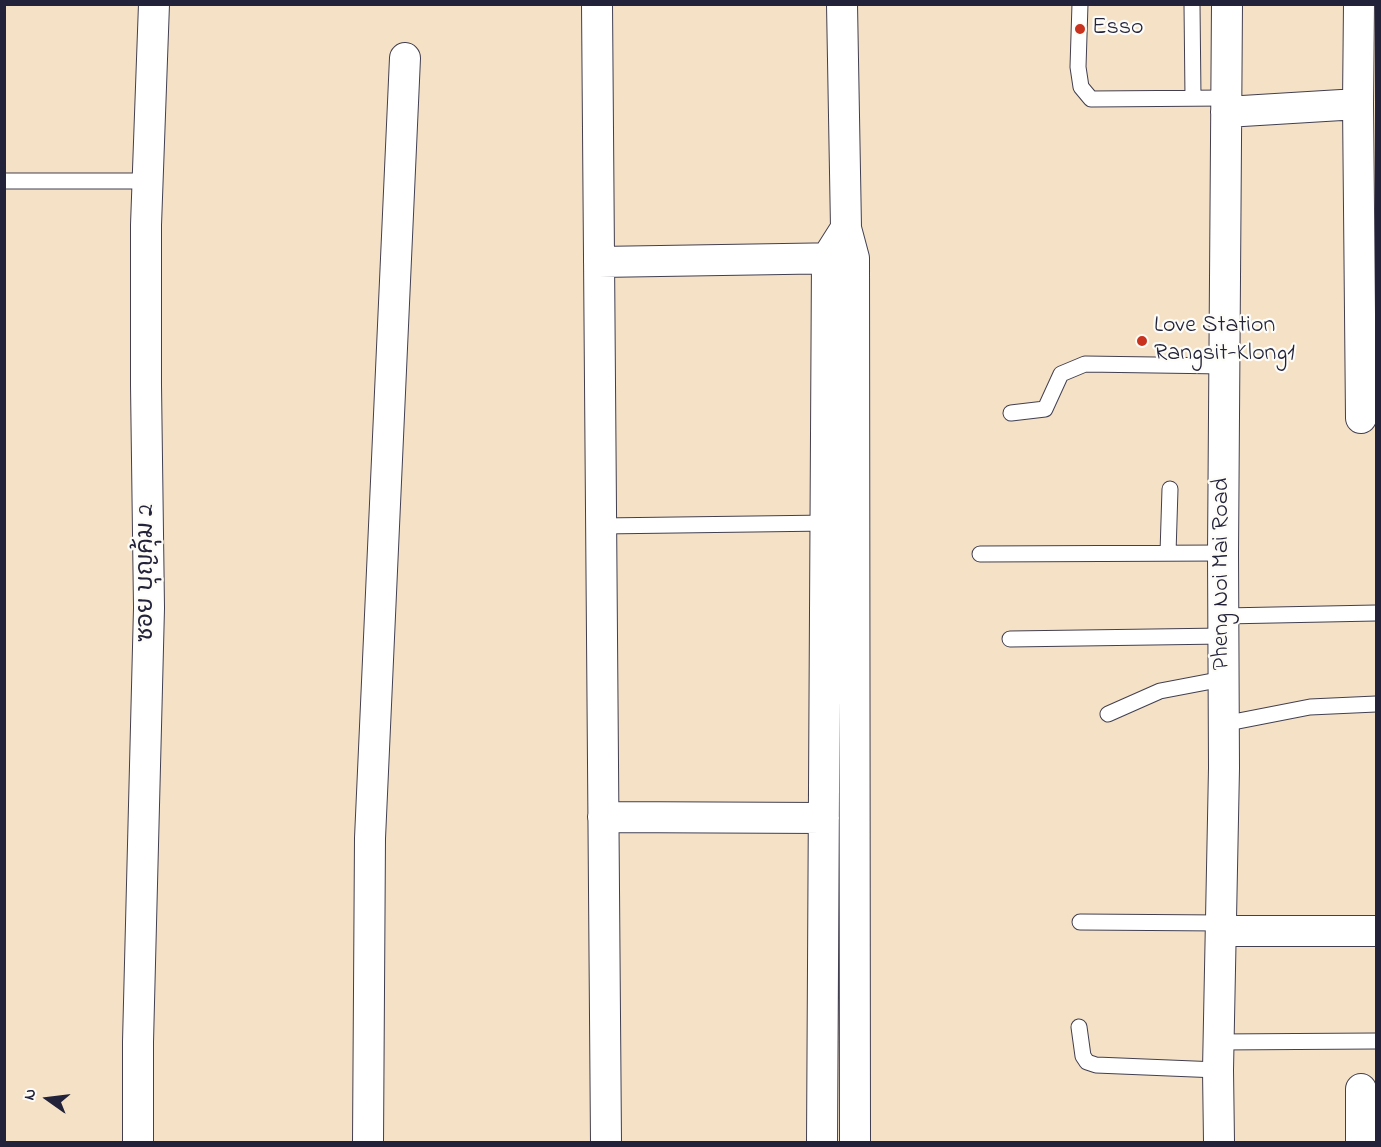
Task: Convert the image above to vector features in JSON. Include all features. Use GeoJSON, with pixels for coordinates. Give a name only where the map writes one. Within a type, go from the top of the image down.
{"type":"FeatureCollection","features":[{"type":"Feature","properties":{"kind":"street","name":"ซอย บุญคุ้ม 2"},"geometry":{"type":"LineString","coordinates":[[138,1143],[138,1042],[149,608],[146,237],[154,4]]}},
{"type":"Feature","properties":{"kind":"street"},"geometry":{"type":"LineString","coordinates":[[597,4],[606,1143]]}},
{"type":"Feature","properties":{"kind":"street"},"geometry":{"type":"LineString","coordinates":[[822,1143],[826,524],[840,258],[846,228],[842,4]]}},
{"type":"Feature","properties":{"kind":"street","name":"Pheng Noi Mai Road"},"geometry":{"type":"LineString","coordinates":[[1219,1143],[1218,1056],[1224,768],[1223,553],[1227,4]]}},
{"type":"Feature","properties":{"kind":"street"},"geometry":{"type":"LineString","coordinates":[[1359,4],[1361,418]]}},
{"type":"Feature","properties":{"kind":"street"},"geometry":{"type":"LineString","coordinates":[[368,1143],[370,838],[405,58]]}},
{"type":"Feature","properties":{"kind":"street"},"geometry":{"type":"LineString","coordinates":[[1226,105],[1358,104]]}},
{"type":"Feature","properties":{"kind":"street"},"geometry":{"type":"LineString","coordinates":[[599,262],[840,258]]}},
{"type":"Feature","properties":{"kind":"street"},"geometry":{"type":"LineString","coordinates":[[840,258],[855,523],[855,1143]]}},
{"type":"Feature","properties":{"kind":"street"},"geometry":{"type":"LineString","coordinates":[[603,817],[824,818]]}},
{"type":"Feature","properties":{"kind":"street"},"geometry":{"type":"LineString","coordinates":[[1221,927],[1377,931]]}},
{"type":"Feature","properties":{"kind":"street"},"geometry":{"type":"LineString","coordinates":[[1361,1089],[1361,1143]]}},
{"type":"Feature","properties":{"kind":"lane"},"geometry":{"type":"LineString","coordinates":[[1080,4],[1078,67],[1081,87],[1091,99],[1193,98],[1226,105]]}},
{"type":"Feature","properties":{"kind":"lane"},"geometry":{"type":"LineString","coordinates":[[1192,4],[1193,98]]}},
{"type":"Feature","properties":{"kind":"lane"},"geometry":{"type":"LineString","coordinates":[[4,181],[148,181]]}},
{"type":"Feature","properties":{"kind":"lane"},"geometry":{"type":"LineString","coordinates":[[1011,413],[1045,409],[1061,374],[1085,364],[1224,366]]}},
{"type":"Feature","properties":{"kind":"lane"},"geometry":{"type":"LineString","coordinates":[[1168,553],[1170,489]]}},
{"type":"Feature","properties":{"kind":"lane"},"geometry":{"type":"LineString","coordinates":[[601,526],[855,523]]}},
{"type":"Feature","properties":{"kind":"lane"},"geometry":{"type":"LineString","coordinates":[[980,554],[1223,553]]}},
{"type":"Feature","properties":{"kind":"lane"},"geometry":{"type":"LineString","coordinates":[[1010,639],[1224,626],[1377,613]]}},
{"type":"Feature","properties":{"kind":"lane"},"geometry":{"type":"LineString","coordinates":[[1108,714],[1160,691],[1223,679]]}},
{"type":"Feature","properties":{"kind":"lane"},"geometry":{"type":"LineString","coordinates":[[1223,724],[1310,706],[1377,704]]}},
{"type":"Feature","properties":{"kind":"lane"},"geometry":{"type":"LineString","coordinates":[[1080,922],[1221,927]]}},
{"type":"Feature","properties":{"kind":"lane"},"geometry":{"type":"LineString","coordinates":[[1079,1027],[1083,1056],[1087,1062],[1096,1065],[1377,1041]]}},
{"type":"Feature","properties":{"kind":"place","name":"Esso"},"geometry":{"type":"Point","coordinates":[1080,29]}},
{"type":"Feature","properties":{"kind":"place","name":"Love Station Rangsit-Klong1"},"geometry":{"type":"Point","coordinates":[1142,341]}}]}
